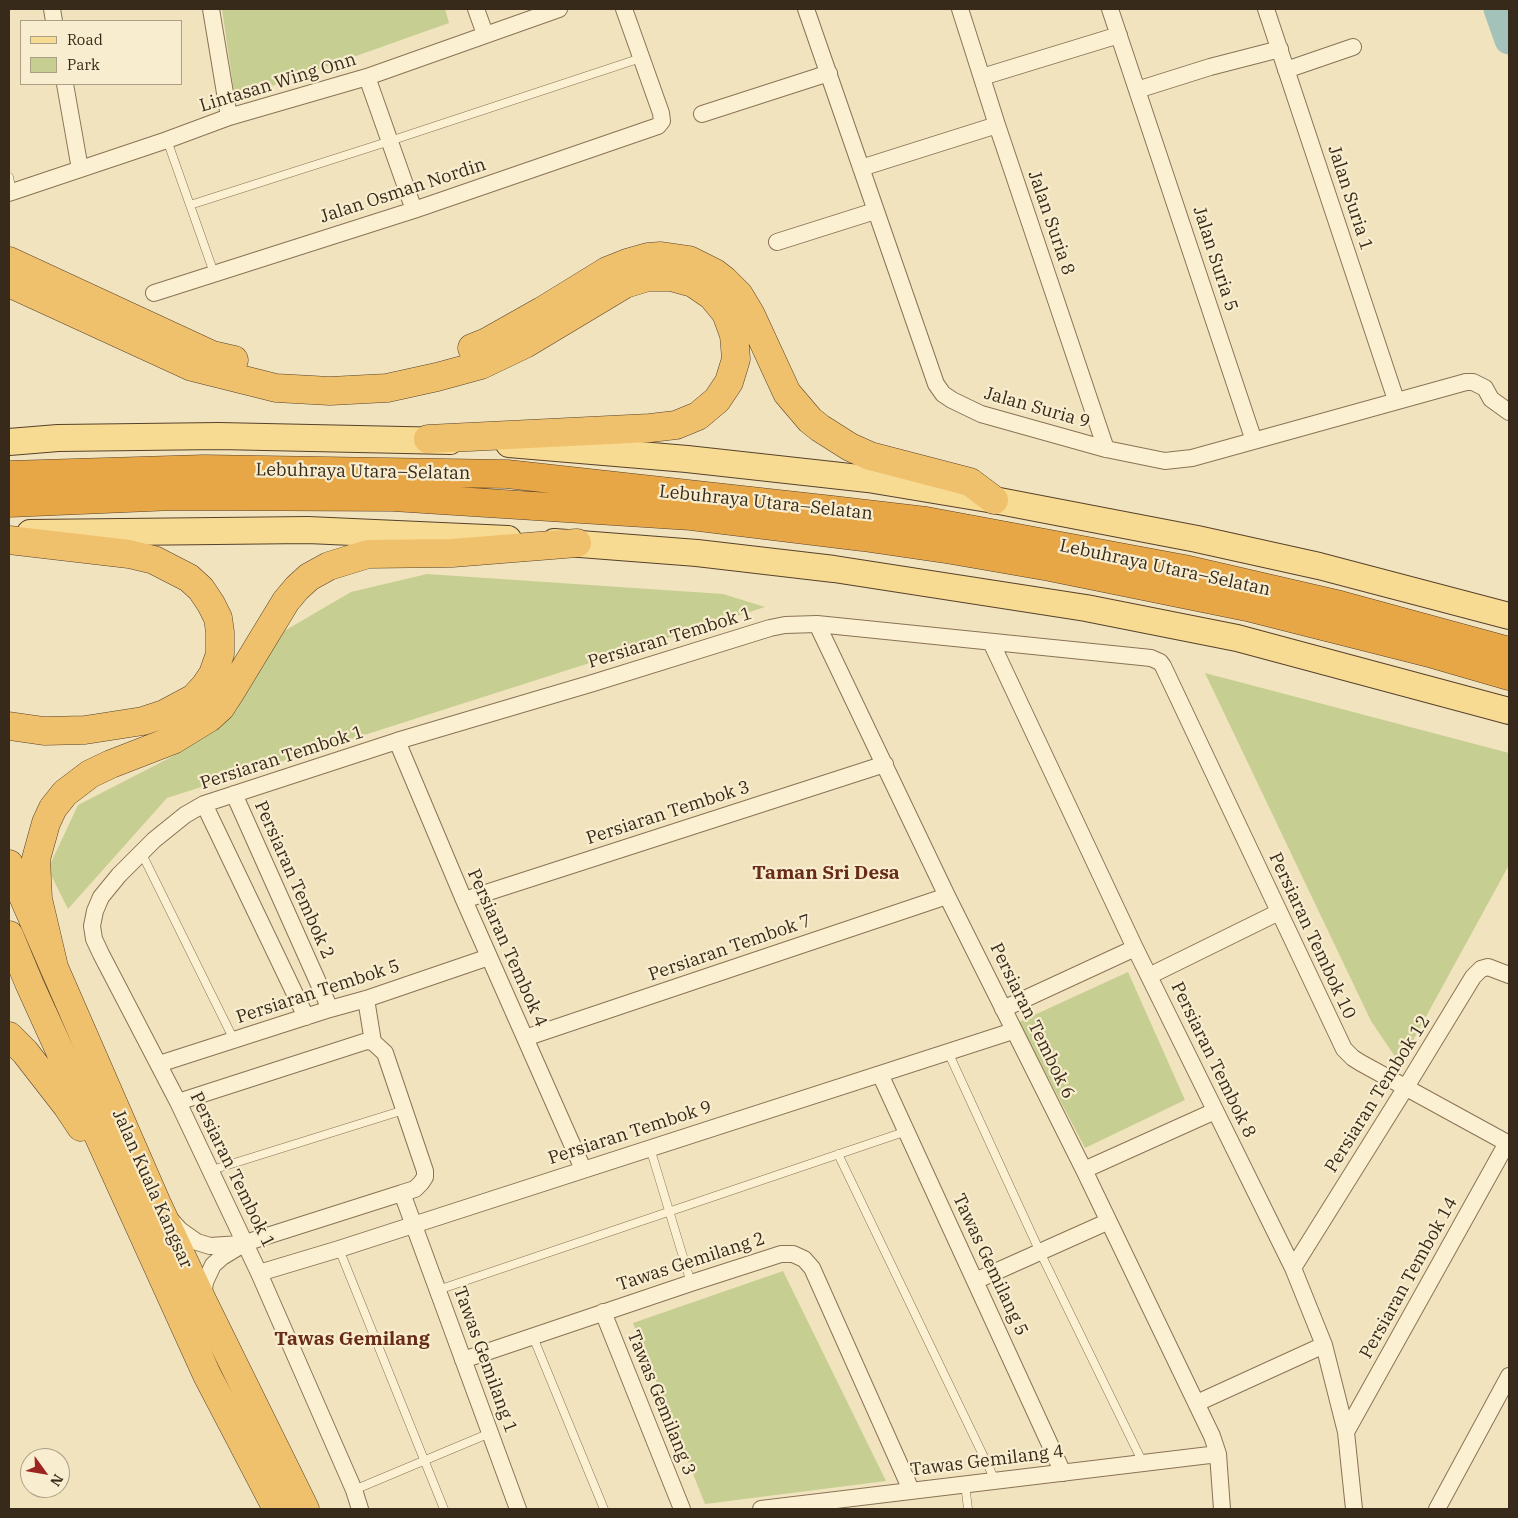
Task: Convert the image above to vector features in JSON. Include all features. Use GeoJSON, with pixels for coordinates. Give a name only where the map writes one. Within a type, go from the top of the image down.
{"type":"FeatureCollection","features":[{"type":"Feature","properties":{"kind":"highway"},"geometry":{"type":"LineString","coordinates":[[9,261],[212,355],[251,365],[294,372],[343,374],[394,370],[447,358],[487,342],[542,312],[607,271],[648,256],[689,260],[715,273],[739,296],[752,315],[787,392],[810,420],[820,428],[850,447],[870,456],[970,482],[994,500]]}},
{"type":"Feature","properties":{"kind":"highway"},"geometry":{"type":"LineString","coordinates":[[9,283],[192,367],[276,388],[330,391],[387,388],[481,365],[525,344],[625,284],[648,277],[671,276],[693,283],[712,296],[726,314],[734,335],[736,359],[729,382],[717,400],[698,416],[676,425],[650,428],[428,439]]}},
{"type":"Feature","properties":{"kind":"highway","name":"Lebuhraya Utara–Selatan"},"geometry":{"type":"LineString","coordinates":[[9,475],[204,469],[507,474],[926,521],[1184,569],[1340,605],[1509,651]]}},
{"type":"Feature","properties":{"kind":"highway","name":"Lebuhraya Utara–Selatan"},"geometry":{"type":"LineString","coordinates":[[9,503],[174,496],[393,497],[691,516],[873,538],[1050,567],[1247,607],[1433,654],[1509,676]]}},
{"type":"Feature","properties":{"kind":"highway"},"geometry":{"type":"LineString","coordinates":[[9,540],[129,554],[154,560],[189,578],[201,589],[218,618],[220,654],[213,674],[205,686],[188,702],[164,714],[143,721],[85,730],[44,731],[9,726]]}},
{"type":"Feature","properties":{"kind":"highway"},"geometry":{"type":"LineString","coordinates":[[54,967],[38,899],[36,859],[46,823],[53,808],[65,793],[90,774],[173,740],[209,718],[221,707],[286,601],[310,577],[329,566],[368,554],[452,553],[576,543]]}},
{"type":"Feature","properties":{"kind":"highway","name":"Jalan Kuala Kangsar"},"geometry":{"type":"LineString","coordinates":[[9,864],[158,1206],[305,1509]]}},
{"type":"Feature","properties":{"kind":"highway","name":"Jalan Kuala Kangsar"},"geometry":{"type":"LineString","coordinates":[[9,935],[207,1375],[277,1509]]}},
{"type":"Feature","properties":{"kind":"highway"},"geometry":{"type":"LineString","coordinates":[[9,1036],[25,1052],[83,1129],[106,1150]]}},
{"type":"Feature","properties":{"kind":"main road"},"geometry":{"type":"LineString","coordinates":[[9,442],[58,438],[219,436],[428,439],[688,459],[868,480],[994,500],[1197,539],[1319,566],[1509,616]]}},
{"type":"Feature","properties":{"kind":"main road"},"geometry":{"type":"LineString","coordinates":[[9,534],[308,530],[576,543],[697,553],[834,569],[1086,608],[1237,638],[1509,711]]}},
{"type":"Feature","properties":{"kind":"street"},"geometry":{"type":"LineString","coordinates":[[211,9],[229,117]]}},
{"type":"Feature","properties":{"kind":"street"},"geometry":{"type":"LineString","coordinates":[[476,9],[484,34]]}},
{"type":"Feature","properties":{"kind":"street","name":"Lintasan Wing Onn"},"geometry":{"type":"LineString","coordinates":[[10,187],[80,169],[229,117],[367,77],[555,9]]}},
{"type":"Feature","properties":{"kind":"street"},"geometry":{"type":"LineString","coordinates":[[624,9],[641,58]]}},
{"type":"Feature","properties":{"kind":"street","name":"Jalan Suria 9"},"geometry":{"type":"LineString","coordinates":[[806,9],[936,384],[943,394],[952,400],[981,414],[1106,449],[1154,460],[1176,461],[1466,382],[1473,382],[1485,388],[1491,399],[1509,412]]}},
{"type":"Feature","properties":{"kind":"street","name":"Jalan Suria 8"},"geometry":{"type":"LineString","coordinates":[[960,9],[1106,449]]}},
{"type":"Feature","properties":{"kind":"street","name":"Jalan Suria 5"},"geometry":{"type":"LineString","coordinates":[[1110,9],[1254,441]]}},
{"type":"Feature","properties":{"kind":"street","name":"Jalan Suria 1"},"geometry":{"type":"LineString","coordinates":[[1266,9],[1396,400]]}},
{"type":"Feature","properties":{"kind":"street"},"geometry":{"type":"LineString","coordinates":[[982,77],[1119,35]]}},
{"type":"Feature","properties":{"kind":"street"},"geometry":{"type":"LineString","coordinates":[[1286,70],[1353,47]]}},
{"type":"Feature","properties":{"kind":"street"},"geometry":{"type":"LineString","coordinates":[[1137,90],[1210,67],[1280,49]]}},
{"type":"Feature","properties":{"kind":"street","name":"Jalan Osman Nordin"},"geometry":{"type":"LineString","coordinates":[[154,293],[414,210],[658,126],[662,121],[662,113],[641,58]]}},
{"type":"Feature","properties":{"kind":"street"},"geometry":{"type":"LineString","coordinates":[[702,114],[829,74]]}},
{"type":"Feature","properties":{"kind":"street"},"geometry":{"type":"LineString","coordinates":[[367,77],[414,210]]}},
{"type":"Feature","properties":{"kind":"street"},"geometry":{"type":"LineString","coordinates":[[65,85],[80,169]]}},
{"type":"Feature","properties":{"kind":"street"},"geometry":{"type":"LineString","coordinates":[[861,168],[997,125]]}},
{"type":"Feature","properties":{"kind":"street"},"geometry":{"type":"LineString","coordinates":[[778,242],[875,210]]}},
{"type":"Feature","properties":{"kind":"street","name":"Persiaran Tembok 1"},"geometry":{"type":"LineString","coordinates":[[360,1509],[354,1490],[260,1273],[212,1170],[94,939],[92,926],[95,911],[101,897],[119,875],[170,826],[204,804],[397,741],[785,624],[817,624],[1151,658],[1160,662],[1163,666]]}},
{"type":"Feature","properties":{"kind":"street","name":"Persiaran Tembok 6"},"geometry":{"type":"LineString","coordinates":[[817,624],[947,896],[1084,1170],[1197,1403],[1218,1454],[1222,1509]]}},
{"type":"Feature","properties":{"kind":"street","name":"Persiaran Tembok 8"},"geometry":{"type":"LineString","coordinates":[[991,642],[1135,948],[1293,1268],[1324,1346],[1346,1432],[1354,1509]]}},
{"type":"Feature","properties":{"kind":"street","name":"Persiaran Tembok 10"},"geometry":{"type":"LineString","coordinates":[[1163,666],[1344,1049],[1353,1058],[1508,1144]]}},
{"type":"Feature","properties":{"kind":"street","name":"Persiaran Tembok 4"},"geometry":{"type":"LineString","coordinates":[[397,741],[464,900],[583,1169]]}},
{"type":"Feature","properties":{"kind":"street","name":"Persiaran Tembok 3"},"geometry":{"type":"LineString","coordinates":[[464,900],[885,764]]}},
{"type":"Feature","properties":{"kind":"street","name":"Persiaran Tembok 2"},"geometry":{"type":"LineString","coordinates":[[234,794],[330,1009]]}},
{"type":"Feature","properties":{"kind":"street"},"geometry":{"type":"LineString","coordinates":[[204,804],[306,1017]]}},
{"type":"Feature","properties":{"kind":"street","name":"Persiaran Tembok 7"},"geometry":{"type":"LineString","coordinates":[[525,1038],[947,896]]}},
{"type":"Feature","properties":{"kind":"street"},"geometry":{"type":"LineString","coordinates":[[1149,976],[1279,912]]}},
{"type":"Feature","properties":{"kind":"street"},"geometry":{"type":"LineString","coordinates":[[1003,1009],[1135,948]]}},
{"type":"Feature","properties":{"kind":"street","name":"Persiaran Tembok 5"},"geometry":{"type":"LineString","coordinates":[[159,1064],[366,999],[489,957]]}},
{"type":"Feature","properties":{"kind":"street","name":"Persiaran Tembok 12"},"geometry":{"type":"LineString","coordinates":[[1293,1268],[1477,972],[1484,967],[1492,967],[1509,975]]}},
{"type":"Feature","properties":{"kind":"street"},"geometry":{"type":"LineString","coordinates":[[366,999],[373,1042]]}},
{"type":"Feature","properties":{"kind":"street","name":"Persiaran Tembok 9"},"geometry":{"type":"LineString","coordinates":[[260,1273],[1014,1031]]}},
{"type":"Feature","properties":{"kind":"street"},"geometry":{"type":"LineString","coordinates":[[158,1206],[180,1230],[197,1242],[210,1246],[245,1243],[402,1193],[418,1186],[425,1174],[385,1053],[373,1042],[367,1041],[178,1102]]}},
{"type":"Feature","properties":{"kind":"street","name":"Tawas Gemilang 5"},"geometry":{"type":"LineString","coordinates":[[880,1074],[1063,1473]]}},
{"type":"Feature","properties":{"kind":"street"},"geometry":{"type":"LineString","coordinates":[[1084,1170],[1215,1111]]}},
{"type":"Feature","properties":{"kind":"street","name":"Persiaran Tembok 14"},"geometry":{"type":"LineString","coordinates":[[1346,1432],[1508,1144]]}},
{"type":"Feature","properties":{"kind":"street","name":"Tawas Gemilang 1"},"geometry":{"type":"LineString","coordinates":[[402,1193],[518,1509]]}},
{"type":"Feature","properties":{"kind":"street"},"geometry":{"type":"LineString","coordinates":[[975,1281],[1108,1222]]}},
{"type":"Feature","properties":{"kind":"street"},"geometry":{"type":"LineString","coordinates":[[203,1302],[205,1282],[213,1265],[245,1243]]}},
{"type":"Feature","properties":{"kind":"street","name":"Tawas Gemilang 2"},"geometry":{"type":"LineString","coordinates":[[463,1360],[781,1254],[799,1256],[812,1268],[911,1490]]}},
{"type":"Feature","properties":{"kind":"street","name":"Tawas Gemilang 3"},"geometry":{"type":"LineString","coordinates":[[603,1312],[682,1509]]}},
{"type":"Feature","properties":{"kind":"street"},"geometry":{"type":"LineString","coordinates":[[1197,1403],[1324,1346]]}},
{"type":"Feature","properties":{"kind":"street"},"geometry":{"type":"LineString","coordinates":[[1437,1509],[1509,1376]]}},
{"type":"Feature","properties":{"kind":"street","name":"Tawas Gemilang 4"},"geometry":{"type":"LineString","coordinates":[[761,1509],[1218,1454]]}},
{"type":"Feature","properties":{"kind":"lane"},"geometry":{"type":"LineString","coordinates":[[190,205],[641,58]]}},
{"type":"Feature","properties":{"kind":"lane"},"geometry":{"type":"LineString","coordinates":[[167,140],[214,273]]}},
{"type":"Feature","properties":{"kind":"lane"},"geometry":{"type":"LineString","coordinates":[[142,852],[234,1040]]}},
{"type":"Feature","properties":{"kind":"lane"},"geometry":{"type":"LineString","coordinates":[[948,1052],[1040,1252],[1143,1463]]}},
{"type":"Feature","properties":{"kind":"lane"},"geometry":{"type":"LineString","coordinates":[[212,1170],[404,1110]]}},
{"type":"Feature","properties":{"kind":"lane"},"geometry":{"type":"LineString","coordinates":[[438,1290],[906,1131]]}},
{"type":"Feature","properties":{"kind":"lane"},"geometry":{"type":"LineString","coordinates":[[650,1148],[690,1283]]}},
{"type":"Feature","properties":{"kind":"lane"},"geometry":{"type":"LineString","coordinates":[[838,1154],[995,1480]]}},
{"type":"Feature","properties":{"kind":"lane"},"geometry":{"type":"LineString","coordinates":[[339,1249],[444,1509]]}},
{"type":"Feature","properties":{"kind":"lane"},"geometry":{"type":"LineString","coordinates":[[533,1337],[604,1509]]}},
{"type":"Feature","properties":{"kind":"lane"},"geometry":{"type":"LineString","coordinates":[[354,1490],[490,1433]]}},
{"type":"Feature","properties":{"kind":"lane"},"geometry":{"type":"LineString","coordinates":[[965,1484],[968,1509]]}},
{"type":"Feature","properties":{"kind":"green space"},"geometry":{"type":"Polygon","coordinates":[[[222,9],[445,9],[449,23],[235,99],[222,9]]]}},
{"type":"Feature","properties":{"kind":"green space"},"geometry":{"type":"Polygon","coordinates":[[[427,574],[723,594],[765,607],[167,798],[68,909],[48,869],[78,805],[177,754],[236,711],[279,634],[351,592],[427,574]]]}},
{"type":"Feature","properties":{"kind":"green space"},"geometry":{"type":"Polygon","coordinates":[[[1205,673],[1509,753],[1509,865],[1400,1064],[1371,1021],[1205,673]]]}},
{"type":"Feature","properties":{"kind":"green space"},"geometry":{"type":"Polygon","coordinates":[[[1128,972],[1185,1100],[1085,1148],[1019,1022],[1128,972]]]}},
{"type":"Feature","properties":{"kind":"green space"},"geometry":{"type":"Polygon","coordinates":[[[783,1271],[886,1481],[705,1504],[633,1323],[783,1271]]]}},
{"type":"Feature","properties":{"kind":"waterway"},"geometry":{"type":"LineString","coordinates":[[1498,9],[1509,40]]}},
{"type":"Feature","properties":{"kind":"district","name":"Taman Sri Desa"},"geometry":{"type":"Point","coordinates":[826,874]}},
{"type":"Feature","properties":{"kind":"district","name":"Tawas Gemilang"},"geometry":{"type":"Point","coordinates":[352,1340]}}]}
